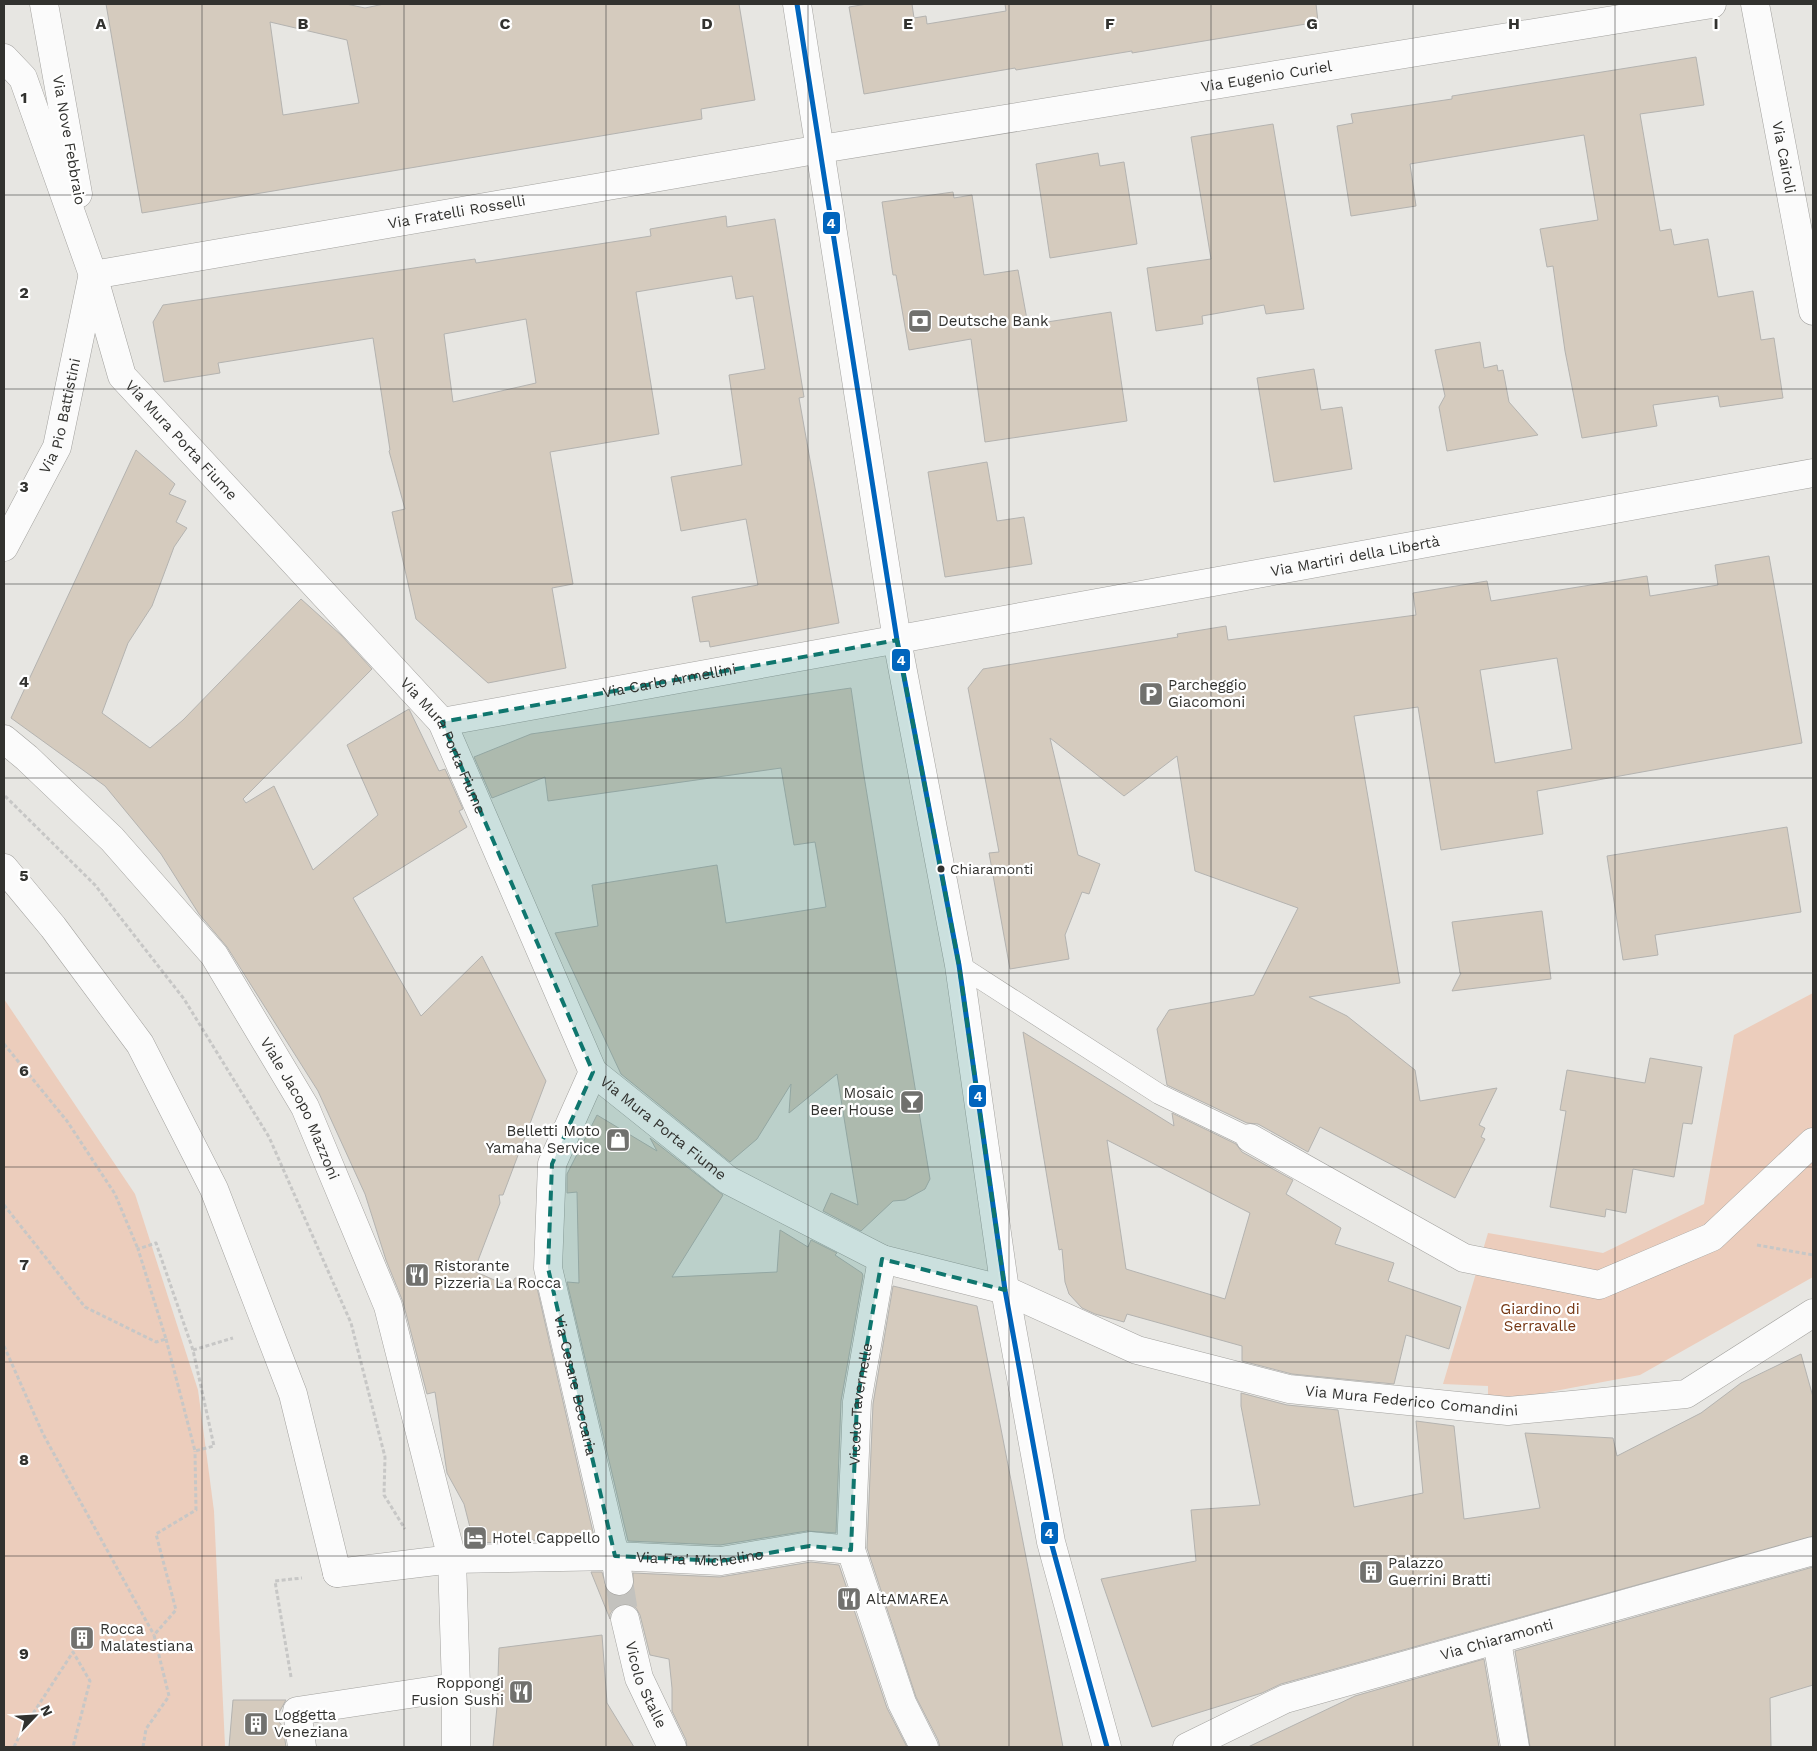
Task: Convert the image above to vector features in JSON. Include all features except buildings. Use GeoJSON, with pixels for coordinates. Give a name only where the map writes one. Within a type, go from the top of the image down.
{"type":"FeatureCollection","features":[{"type":"Feature","properties":{"kind":"street","name":"Via Nove Febbraio"},"geometry":{"type":"LineString","coordinates":[[44,4],[93,276]]}},
{"type":"Feature","properties":{"kind":"street"},"geometry":{"type":"LineString","coordinates":[[797,4],[897,640],[959,965],[1005,1290],[1051,1542],[1107,1747]]}},
{"type":"Feature","properties":{"kind":"street","name":"Via Eugenio Curiel"},"geometry":{"type":"LineString","coordinates":[[821,150],[1712,4]]}},
{"type":"Feature","properties":{"kind":"street","name":"Via Cairoli"},"geometry":{"type":"LineString","coordinates":[[1755,4],[1813,311]]}},
{"type":"Feature","properties":{"kind":"street","name":"Via Mura Porta Fiume"},"geometry":{"type":"LineString","coordinates":[[4,58],[24,78],[93,276],[122,376],[442,722],[593,1072],[728,1180],[882,1259],[1005,1290]]}},
{"type":"Feature","properties":{"kind":"street","name":"Via Fratelli Rosselli"},"geometry":{"type":"LineString","coordinates":[[93,276],[821,150]]}},
{"type":"Feature","properties":{"kind":"street","name":"Via Pio Battistini"},"geometry":{"type":"LineString","coordinates":[[4,547],[56,447],[93,276]]}},
{"type":"Feature","properties":{"kind":"street","name":"Via Martiri della Libertà"},"geometry":{"type":"LineString","coordinates":[[897,640],[1813,473]]}},
{"type":"Feature","properties":{"kind":"street","name":"Via Carlo Armellini"},"geometry":{"type":"LineString","coordinates":[[442,722],[897,640]]}},
{"type":"Feature","properties":{"kind":"street","name":"Viale Jacopo Mazzoni"},"geometry":{"type":"LineString","coordinates":[[4,739],[27,758],[112,839],[214,955],[305,1107],[388,1306],[440,1561],[456,1686],[456,1747]]}},
{"type":"Feature","properties":{"kind":"street"},"geometry":{"type":"LineString","coordinates":[[4,868],[53,927],[140,1044],[214,1189],[293,1394],[337,1574]]}},
{"type":"Feature","properties":{"kind":"street","name":"Via Cesare Beccaria"},"geometry":{"type":"LineString","coordinates":[[593,1072],[552,1164],[548,1268],[617,1568]]}},
{"type":"Feature","properties":{"kind":"street"},"geometry":{"type":"LineString","coordinates":[[1250,1138],[1464,1258],[1599,1285],[1712,1237],[1813,1142]]}},
{"type":"Feature","properties":{"kind":"street","name":"Vicolo Tavernelle"},"geometry":{"type":"LineString","coordinates":[[851,1550],[857,1402],[882,1259]]}},
{"type":"Feature","properties":{"kind":"street","name":"Via Mura Federico Comandini"},"geometry":{"type":"LineString","coordinates":[[1005,1290],[1137,1350],[1289,1389],[1508,1411],[1686,1394],[1813,1313]]}},
{"type":"Feature","properties":{"kind":"street","name":"Via Fra' Michelino"},"geometry":{"type":"LineString","coordinates":[[337,1574],[440,1561],[617,1568],[721,1561],[810,1546],[851,1550]]}},
{"type":"Feature","properties":{"kind":"street"},"geometry":{"type":"LineString","coordinates":[[851,1550],[902,1703],[924,1747]]}},
{"type":"Feature","properties":{"kind":"street","name":"Via Chiaramonti"},"geometry":{"type":"LineString","coordinates":[[1186,1747],[1285,1699],[1813,1551]]}},
{"type":"Feature","properties":{"kind":"street","name":"Vicolo Stalle"},"geometry":{"type":"LineString","coordinates":[[624,1619],[639,1678],[672,1747]]}},
{"type":"Feature","properties":{"kind":"street"},"geometry":{"type":"LineString","coordinates":[[1497,1640],[1515,1747]]}},
{"type":"Feature","properties":{"kind":"street"},"geometry":{"type":"LineString","coordinates":[[302,1747],[297,1711],[456,1686]]}},
{"type":"Feature","properties":{"kind":"lane"},"geometry":{"type":"LineString","coordinates":[[959,965],[1159,1094],[1250,1138]]}},
{"type":"Feature","properties":{"kind":"path"},"geometry":{"type":"LineString","coordinates":[[5,796],[95,885],[184,999],[269,1137],[351,1323],[385,1457],[384,1495],[440,1561]]}},
{"type":"Feature","properties":{"kind":"path"},"geometry":{"type":"LineString","coordinates":[[4,1044],[67,1121],[115,1194],[138,1250],[166,1339],[195,1451],[196,1510],[156,1534],[176,1610],[154,1635]]}},
{"type":"Feature","properties":{"kind":"path"},"geometry":{"type":"LineString","coordinates":[[4,1205],[86,1307],[156,1342],[166,1339]]}},
{"type":"Feature","properties":{"kind":"path"},"geometry":{"type":"LineString","coordinates":[[1712,1237],[1813,1255]]}},
{"type":"Feature","properties":{"kind":"path"},"geometry":{"type":"LineString","coordinates":[[138,1250],[156,1243],[193,1350],[214,1446],[195,1451]]}},
{"type":"Feature","properties":{"kind":"path"},"geometry":{"type":"LineString","coordinates":[[4,1346],[43,1434],[154,1635],[169,1696],[146,1729],[142,1747]]}},
{"type":"Feature","properties":{"kind":"path"},"geometry":{"type":"LineString","coordinates":[[297,1711],[275,1581],[337,1574]]}},
{"type":"Feature","properties":{"kind":"path"},"geometry":{"type":"LineString","coordinates":[[14,1747],[22,1730],[73,1652],[90,1682],[73,1747]]}},
{"type":"Feature","properties":{"kind":"highlighted area"},"geometry":{"type":"Polygon","coordinates":[[[897,640],[959,965],[1005,1290],[882,1259],[857,1402],[851,1550],[810,1546],[721,1561],[615,1556],[548,1268],[552,1164],[593,1072],[442,722],[897,640]]]}},
{"type":"Feature","properties":{"kind":"green space","name":"Giardino di Serravalle"},"geometry":{"type":"Polygon","coordinates":[[[1813,993],[1813,1277],[1640,1375],[1512,1399],[1488,1397],[1488,1386],[1443,1384],[1488,1233],[1603,1253],[1704,1204],[1734,1035],[1813,993]]]}},
{"type":"Feature","properties":{"kind":"green space"},"geometry":{"type":"Polygon","coordinates":[[[4,999],[135,1194],[198,1390],[214,1511],[225,1746],[4,1747],[4,999]]]}},
{"type":"Feature","properties":{"kind":"tunnel"},"geometry":{"type":"LineString","coordinates":[[619,1581],[625,1619]]}},
{"type":"Feature","properties":{"kind":"transit line","name":"4"},"geometry":{"type":"LineString","coordinates":[[797,4],[897,640],[959,965],[1005,1290],[1051,1542],[1107,1747]]}},
{"type":"Feature","properties":{"kind":"place","name":"Deutsche Bank"},"geometry":{"type":"Point","coordinates":[920,321]}},
{"type":"Feature","properties":{"kind":"place","name":"Parcheggio Giacomoni"},"geometry":{"type":"Point","coordinates":[1151,694]}},
{"type":"Feature","properties":{"kind":"place","name":"Chiaramonti"},"geometry":{"type":"Point","coordinates":[941,869]}},
{"type":"Feature","properties":{"kind":"place","name":"Mosaic Beer House"},"geometry":{"type":"Point","coordinates":[912,1102]}},
{"type":"Feature","properties":{"kind":"place","name":"Belletti Moto Yamaha Service"},"geometry":{"type":"Point","coordinates":[618,1140]}},
{"type":"Feature","properties":{"kind":"place","name":"Ristorante Pizzeria La Rocca"},"geometry":{"type":"Point","coordinates":[417,1275]}},
{"type":"Feature","properties":{"kind":"place","name":"Hotel Cappello"},"geometry":{"type":"Point","coordinates":[475,1538]}},
{"type":"Feature","properties":{"kind":"place","name":"Palazzo Guerrini Bratti"},"geometry":{"type":"Point","coordinates":[1371,1572]}},
{"type":"Feature","properties":{"kind":"place","name":"AltAMAREA"},"geometry":{"type":"Point","coordinates":[849,1599]}},
{"type":"Feature","properties":{"kind":"place","name":"Rocca Malatestiana"},"geometry":{"type":"Point","coordinates":[82,1638]}},
{"type":"Feature","properties":{"kind":"place","name":"Roppongi Fusion Sushi"},"geometry":{"type":"Point","coordinates":[521,1692]}},
{"type":"Feature","properties":{"kind":"place","name":"Loggetta Veneziana"},"geometry":{"type":"Point","coordinates":[256,1724]}}]}
